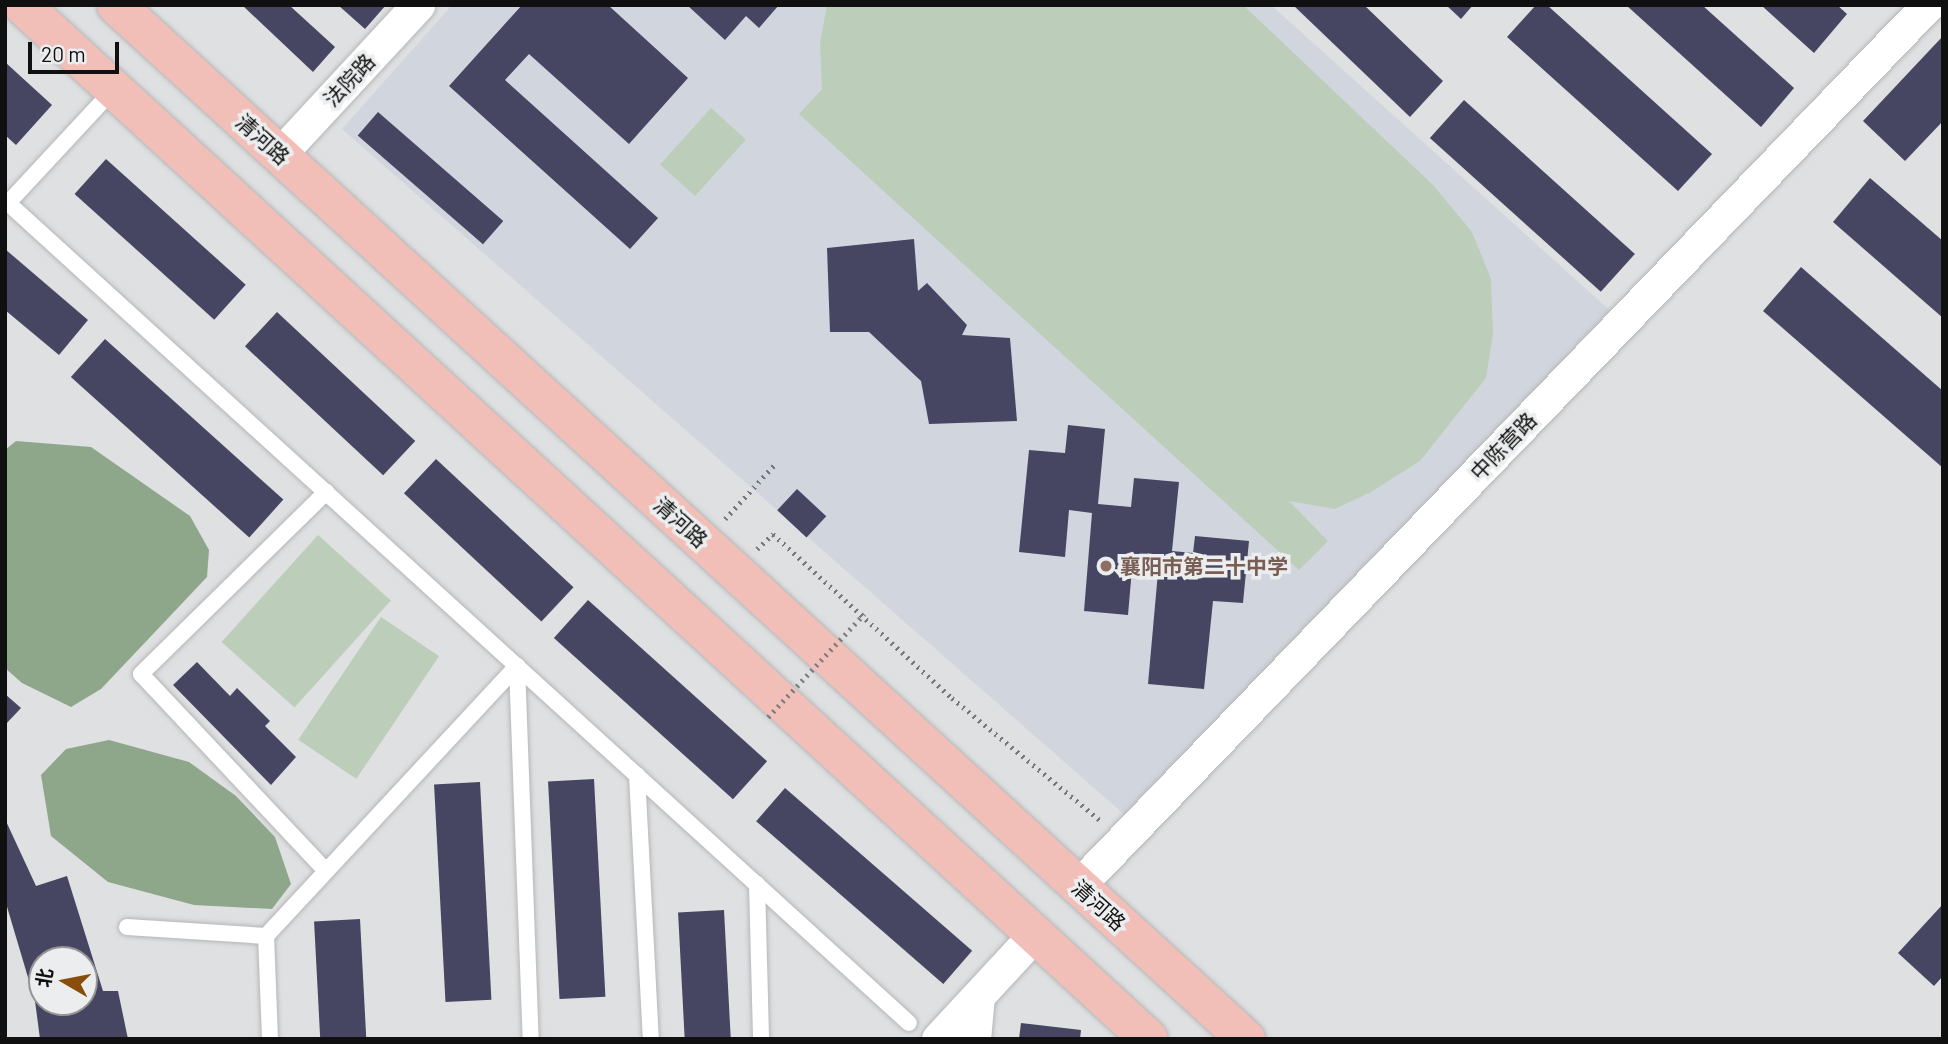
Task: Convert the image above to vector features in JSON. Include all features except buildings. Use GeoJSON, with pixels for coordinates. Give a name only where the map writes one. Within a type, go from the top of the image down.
{"type":"FeatureCollection","features":[{"type":"Feature","properties":{"kind":"main road"},"geometry":{"type":"LineString","coordinates":[[22,5],[1149,1039]]}},
{"type":"Feature","properties":{"kind":"main road","name":"清河路"},"geometry":{"type":"LineString","coordinates":[[116,5],[1246,1039]]}},
{"type":"Feature","properties":{"kind":"street","name":"法院路"},"geometry":{"type":"LineString","coordinates":[[279,155],[418,5]]}},
{"type":"Feature","properties":{"kind":"street","name":"中陈营路"},"geometry":{"type":"LineString","coordinates":[[1078,886],[1928,5]]}},
{"type":"Feature","properties":{"kind":"street"},"geometry":{"type":"LineString","coordinates":[[938,1039],[1036,933]]}},
{"type":"Feature","properties":{"kind":"street"},"geometry":{"type":"LineString","coordinates":[[974,1039],[978,996]]}},
{"type":"Feature","properties":{"kind":"lane"},"geometry":{"type":"LineString","coordinates":[[114,89],[8,203],[909,1023]]}},
{"type":"Feature","properties":{"kind":"lane"},"geometry":{"type":"LineString","coordinates":[[326,492],[142,674],[326,871]]}},
{"type":"Feature","properties":{"kind":"lane"},"geometry":{"type":"LineString","coordinates":[[270,1039],[265,936],[517,666]]}},
{"type":"Feature","properties":{"kind":"lane"},"geometry":{"type":"LineString","coordinates":[[517,666],[531,1039]]}},
{"type":"Feature","properties":{"kind":"lane"},"geometry":{"type":"LineString","coordinates":[[637,775],[651,1039]]}},
{"type":"Feature","properties":{"kind":"lane"},"geometry":{"type":"LineString","coordinates":[[757,884],[761,1039]]}},
{"type":"Feature","properties":{"kind":"lane"},"geometry":{"type":"LineString","coordinates":[[127,927],[265,936]]}},
{"type":"Feature","properties":{"kind":"path"},"geometry":{"type":"LineString","coordinates":[[703,542],[776,463]]}},
{"type":"Feature","properties":{"kind":"path"},"geometry":{"type":"LineString","coordinates":[[773,534],[864,614],[952,698],[1124,839]]}},
{"type":"Feature","properties":{"kind":"path"},"geometry":{"type":"LineString","coordinates":[[768,717],[864,614]]}},
{"type":"Feature","properties":{"kind":"shaded area","name":"襄阳市第二十中学"},"geometry":{"type":"Polygon","coordinates":[[[452,5],[1271,5],[1616,316],[1126,816],[342,129],[452,5]]]}},
{"type":"Feature","properties":{"kind":"green space"},"geometry":{"type":"Polygon","coordinates":[[[827,5],[1243,5],[1433,185],[1472,232],[1491,279],[1493,334],[1486,378],[1420,461],[1371,492],[1335,509],[1289,501],[1328,541],[1299,570],[799,114],[822,89],[820,43],[827,5]]]}},
{"type":"Feature","properties":{"kind":"green space"},"geometry":{"type":"Polygon","coordinates":[[[711,108],[746,139],[695,196],[660,164],[711,108]]]}},
{"type":"Feature","properties":{"kind":"green space"},"geometry":{"type":"Polygon","coordinates":[[[16,441],[91,447],[190,516],[209,550],[207,577],[101,689],[71,707],[22,683],[5,668],[5,450],[16,441]]]}},
{"type":"Feature","properties":{"kind":"green space"},"geometry":{"type":"Polygon","coordinates":[[[318,535],[391,601],[294,708],[222,642],[318,535]]]}},
{"type":"Feature","properties":{"kind":"green space"},"geometry":{"type":"Polygon","coordinates":[[[381,617],[439,656],[356,779],[298,740],[381,617]]]}},
{"type":"Feature","properties":{"kind":"green space"},"geometry":{"type":"Polygon","coordinates":[[[109,740],[189,762],[236,796],[275,837],[291,884],[272,909],[194,905],[108,882],[51,836],[41,775],[66,749],[109,740]]]}},
{"type":"Feature","properties":{"kind":"place","name":"襄阳市第二十中学"},"geometry":{"type":"Point","coordinates":[1106,566]}}]}
